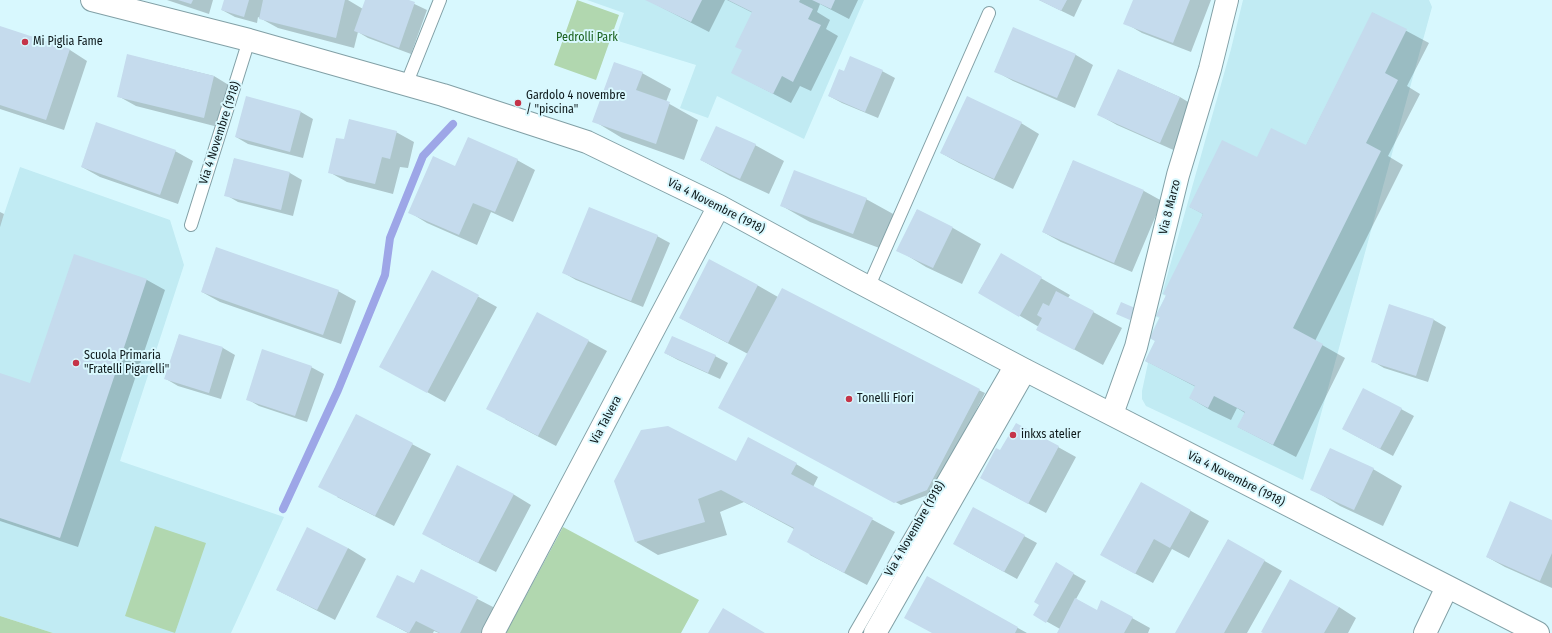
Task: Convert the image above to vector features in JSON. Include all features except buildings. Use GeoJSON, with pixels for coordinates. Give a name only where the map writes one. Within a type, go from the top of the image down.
{"type":"FeatureCollection","features":[{"type":"Feature","properties":{"kind":"street","name":"Via 4 Novembre (1918)"},"geometry":{"type":"LineString","coordinates":[[92,0],[249,40],[406,84],[587,142],[719,206],[868,288],[1217,470],[1538,633]]}},
{"type":"Feature","properties":{"kind":"street","name":"Via 8 Marzo"},"geometry":{"type":"LineString","coordinates":[[1112,414],[1136,347],[1178,175],[1210,69],[1227,0]]}},
{"type":"Feature","properties":{"kind":"street","name":"Via Talvera"},"geometry":{"type":"LineString","coordinates":[[493,633],[719,206]]}},
{"type":"Feature","properties":{"kind":"street","name":"Via 4 Novembre (1918)"},"geometry":{"type":"LineString","coordinates":[[875,633],[1019,366]]}},
{"type":"Feature","properties":{"kind":"street"},"geometry":{"type":"LineString","coordinates":[[1425,633],[1447,587]]}},
{"type":"Feature","properties":{"kind":"lane"},"geometry":{"type":"LineString","coordinates":[[406,84],[440,0]]}},
{"type":"Feature","properties":{"kind":"lane"},"geometry":{"type":"LineString","coordinates":[[868,288],[989,13]]}},
{"type":"Feature","properties":{"kind":"lane","name":"Via 4 Novembre (1918)"},"geometry":{"type":"LineString","coordinates":[[191,225],[249,40]]}},
{"type":"Feature","properties":{"kind":"lane","name":"Via 4 Novembre (1918)"},"geometry":{"type":"LineString","coordinates":[[855,633],[1019,366]]}},
{"type":"Feature","properties":{"kind":"shaded area"},"geometry":{"type":"Polygon","coordinates":[[[587,0],[864,0],[804,139],[717,96],[708,118],[680,108],[696,65],[615,40],[624,13],[587,0]]]}},
{"type":"Feature","properties":{"kind":"shaded area"},"geometry":{"type":"Polygon","coordinates":[[[1243,0],[1429,0],[1432,7],[1303,480],[1146,406],[1142,399],[1142,391],[1148,363],[1145,361],[1155,341],[1149,338],[1159,318],[1155,316],[1166,296],[1162,294],[1231,49],[1243,0]]]}},
{"type":"Feature","properties":{"kind":"shaded area","name":"Scuola Primaria \"Fratelli Pigarelli\""},"geometry":{"type":"Polygon","coordinates":[[[20,167],[170,220],[184,265],[120,461],[284,517],[231,633],[53,633],[0,616],[0,226],[20,167]]]}},
{"type":"Feature","properties":{"kind":"green space","name":"Pedrolli Park"},"geometry":{"type":"Polygon","coordinates":[[[577,0],[619,15],[596,80],[554,65],[577,0]]]}},
{"type":"Feature","properties":{"kind":"green space"},"geometry":{"type":"Polygon","coordinates":[[[155,526],[206,543],[175,633],[125,616],[155,526]]]}},
{"type":"Feature","properties":{"kind":"green space"},"geometry":{"type":"Polygon","coordinates":[[[563,527],[699,600],[681,633],[506,633],[563,527]]]}},
{"type":"Feature","properties":{"kind":"green space"},"geometry":{"type":"Polygon","coordinates":[[[0,616],[53,633],[0,633],[0,616]]]}},
{"type":"Feature","properties":{"kind":"waterway"},"geometry":{"type":"LineString","coordinates":[[283,509],[338,390],[385,275],[390,238],[423,156],[453,124]]}},
{"type":"Feature","properties":{"kind":"place","name":"Mi Piglia Fame"},"geometry":{"type":"Point","coordinates":[25,42]}},
{"type":"Feature","properties":{"kind":"place","name":"Gardolo 4 novembre / \"piscina\""},"geometry":{"type":"Point","coordinates":[518,103]}},
{"type":"Feature","properties":{"kind":"place","name":"Scuola Primaria \"Fratelli Pigarelli\""},"geometry":{"type":"Point","coordinates":[76,363]}},
{"type":"Feature","properties":{"kind":"place","name":"Tonelli Fiori"},"geometry":{"type":"Point","coordinates":[849,399]}},
{"type":"Feature","properties":{"kind":"place","name":"inkxs atelier"},"geometry":{"type":"Point","coordinates":[1013,435]}}]}
